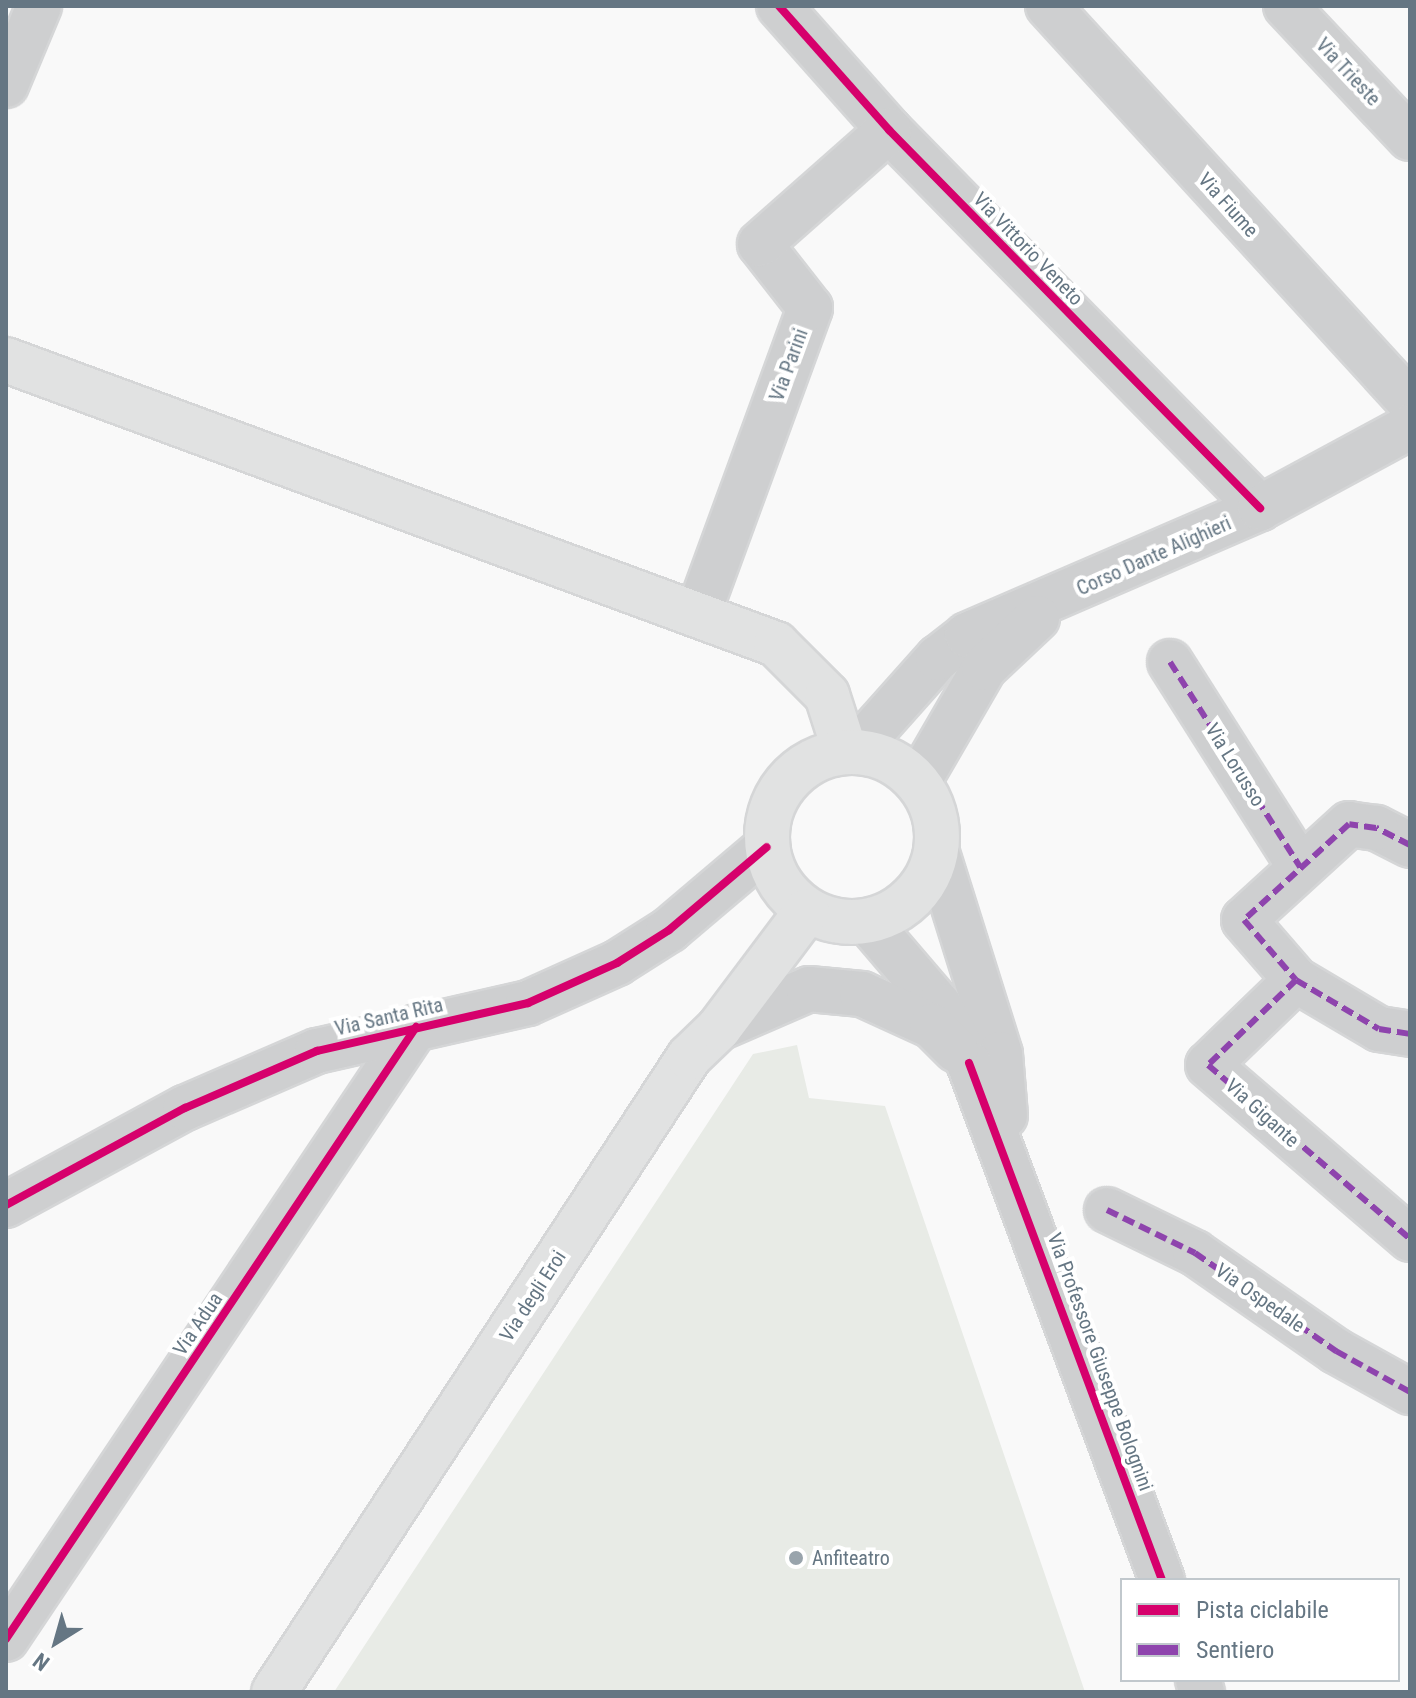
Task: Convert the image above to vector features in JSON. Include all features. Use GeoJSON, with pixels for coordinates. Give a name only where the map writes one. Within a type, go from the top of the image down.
{"type":"FeatureCollection","features":[{"type":"Feature","properties":{"kind":"main road"},"geometry":{"type":"LineString","coordinates":[[6,360],[776,644],[827,695],[850,751]]}},
{"type":"Feature","properties":{"kind":"main road"},"geometry":{"type":"LineString","coordinates":[[850,751],[890,760],[918,782],[936,815],[937,853],[921,890],[888,916],[868,922],[837,922],[807,911],[780,884],[767,847],[769,813],[785,782],[812,761],[850,751]]}},
{"type":"Feature","properties":{"kind":"main road","name":"Via degli Eroi"},"geometry":{"type":"LineString","coordinates":[[274,1692],[689,1057],[719,1028],[807,911]]}},
{"type":"Feature","properties":{"kind":"street"},"geometry":{"type":"LineString","coordinates":[[6,85],[39,6]]}},
{"type":"Feature","properties":{"kind":"street","name":"Via Vittorio Veneto"},"geometry":{"type":"LineString","coordinates":[[779,6],[889,130],[1260,508]]}},
{"type":"Feature","properties":{"kind":"street","name":"Via Fiume"},"geometry":{"type":"LineString","coordinates":[[1048,6],[1410,402]]}},
{"type":"Feature","properties":{"kind":"street","name":"Via Trieste"},"geometry":{"type":"LineString","coordinates":[[1286,6],[1410,138]]}},
{"type":"Feature","properties":{"kind":"street","name":"Via Parini"},"geometry":{"type":"LineString","coordinates":[[698,614],[810,308],[760,244],[889,130]]}},
{"type":"Feature","properties":{"kind":"street","name":"Corso Dante Alighieri"},"geometry":{"type":"LineString","coordinates":[[850,751],[938,658],[967,635],[1068,595],[1260,508],[1410,427]]}},
{"type":"Feature","properties":{"kind":"street","name":"Corso Dante Alighieri"},"geometry":{"type":"LineString","coordinates":[[918,782],[984,668],[1007,641],[1068,595]]}},
{"type":"Feature","properties":{"kind":"street","name":"Via Lorusso"},"geometry":{"type":"LineString","coordinates":[[1170,662],[1300,867]]}},
{"type":"Feature","properties":{"kind":"street"},"geometry":{"type":"LineString","coordinates":[[1410,845],[1376,828],[1349,824],[1244,920],[1296,980],[1379,1029],[1410,1034]]}},
{"type":"Feature","properties":{"kind":"street","name":"Via Santa Rita"},"geometry":{"type":"LineString","coordinates":[[6,1205],[199,1101],[317,1051],[528,1003],[617,963],[669,930],[767,847]]}},
{"type":"Feature","properties":{"kind":"street"},"geometry":{"type":"LineString","coordinates":[[937,853],[1000,1054],[1008,1155]]}},
{"type":"Feature","properties":{"kind":"street"},"geometry":{"type":"LineString","coordinates":[[868,922],[939,1005],[969,1063],[1008,1155]]}},
{"type":"Feature","properties":{"kind":"street","name":"Via Gigante"},"geometry":{"type":"LineString","coordinates":[[1296,980],[1208,1065],[1410,1239]]}},
{"type":"Feature","properties":{"kind":"street"},"geometry":{"type":"LineString","coordinates":[[719,1028],[809,989],[862,994],[932,1026],[969,1063]]}},
{"type":"Feature","properties":{"kind":"street","name":"Via Adua"},"geometry":{"type":"LineString","coordinates":[[6,1639],[416,1027]]}},
{"type":"Feature","properties":{"kind":"street","name":"Via Professore Giuseppe Bolognini"},"geometry":{"type":"LineString","coordinates":[[1008,1155],[1161,1578]]}},
{"type":"Feature","properties":{"kind":"street","name":"Via Ospedale"},"geometry":{"type":"LineString","coordinates":[[1107,1210],[1195,1253],[1336,1351],[1410,1392]]}},
{"type":"Feature","properties":{"kind":"shaded area"},"geometry":{"type":"Polygon","coordinates":[[[797,1045],[809,1098],[885,1106],[1085,1692],[334,1692],[753,1054],[797,1045]]]}},
{"type":"Feature","properties":{"kind":"marked path"},"geometry":{"type":"LineString","coordinates":[[1170,662],[1300,867]]}},
{"type":"Feature","properties":{"kind":"marked path"},"geometry":{"type":"LineString","coordinates":[[1410,845],[1376,828],[1349,824],[1244,920],[1296,980],[1379,1029],[1410,1034]]}},
{"type":"Feature","properties":{"kind":"marked path"},"geometry":{"type":"LineString","coordinates":[[1296,980],[1208,1065],[1410,1239]]}},
{"type":"Feature","properties":{"kind":"marked path"},"geometry":{"type":"LineString","coordinates":[[1107,1210],[1195,1253],[1336,1351],[1410,1392]]}},
{"type":"Feature","properties":{"kind":"cycle path"},"geometry":{"type":"LineString","coordinates":[[779,6],[889,130],[1260,508]]}},
{"type":"Feature","properties":{"kind":"cycle path"},"geometry":{"type":"LineString","coordinates":[[6,1205],[185,1108],[317,1051],[528,1003],[617,963],[669,930],[767,847]]}},
{"type":"Feature","properties":{"kind":"cycle path"},"geometry":{"type":"LineString","coordinates":[[6,1639],[416,1027]]}},
{"type":"Feature","properties":{"kind":"cycle path"},"geometry":{"type":"LineString","coordinates":[[969,1063],[1161,1578]]}},
{"type":"Feature","properties":{"kind":"place","name":"Anfiteatro"},"geometry":{"type":"Point","coordinates":[796,1558]}}]}
